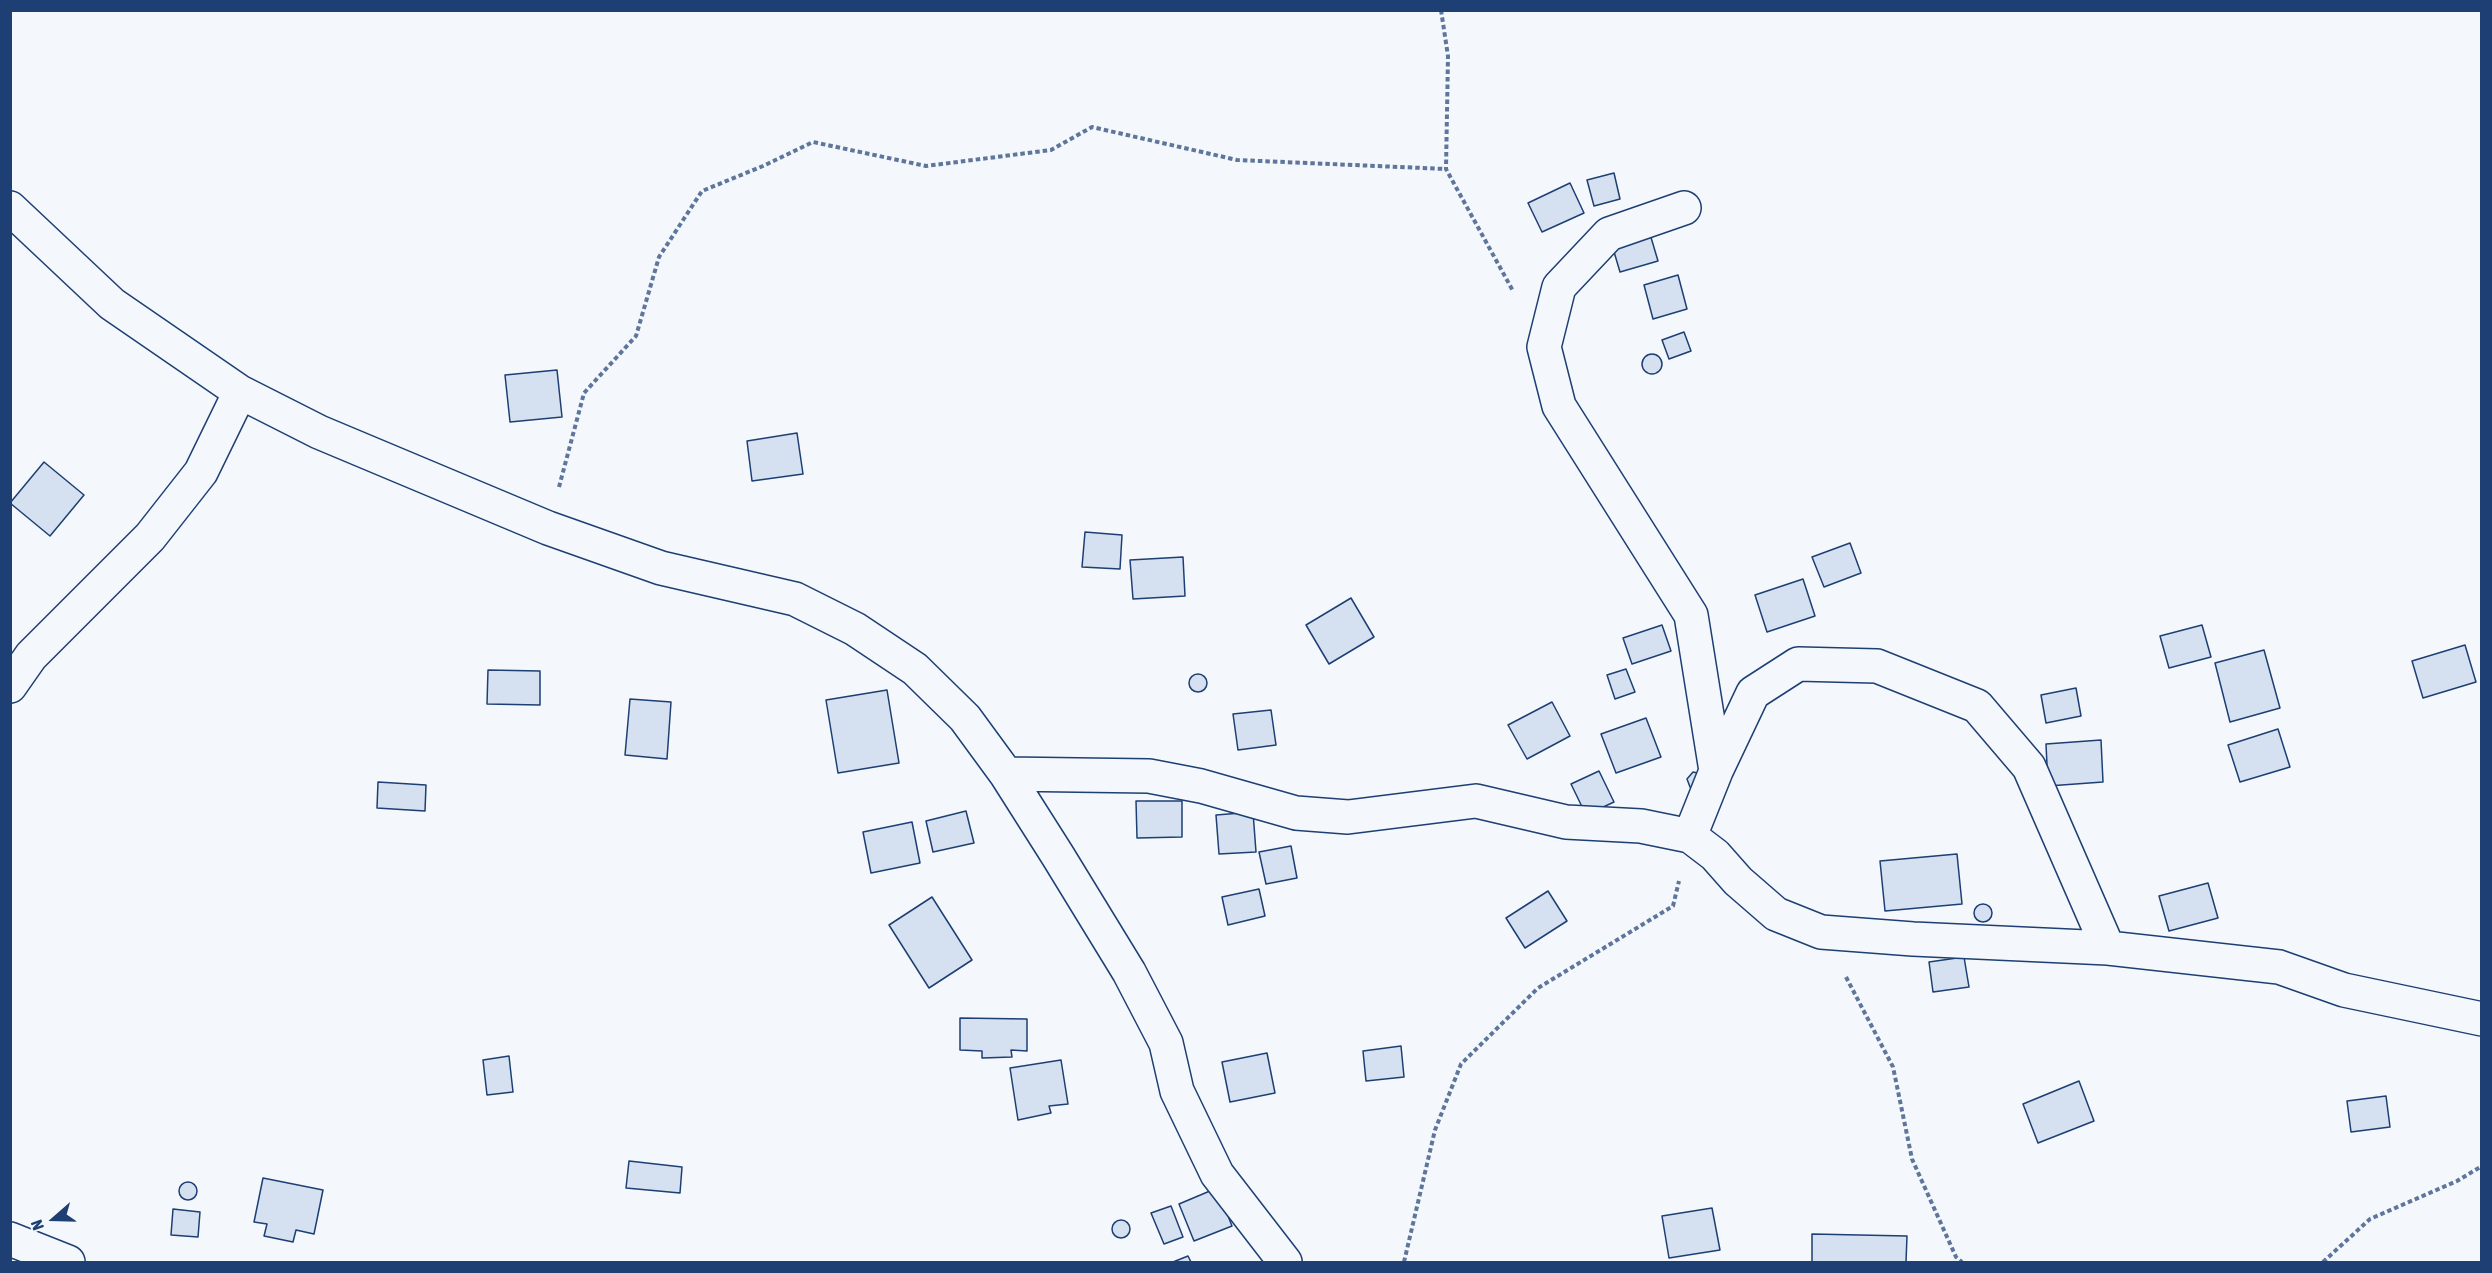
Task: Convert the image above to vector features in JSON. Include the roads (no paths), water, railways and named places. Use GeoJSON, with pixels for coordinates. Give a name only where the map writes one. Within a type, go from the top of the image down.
{"type":"FeatureCollection","features":[{"type":"Feature","properties":{"kind":"street"},"geometry":{"type":"LineString","coordinates":[[10,208],[112,304],[240,392],[319,432],[548,528],[661,568],[795,599],[855,629],[915,669],[965,718],[1006,774],[1129,972],[1166,1043],[1177,1091],[1217,1174],[1285,1263]]}},
{"type":"Feature","properties":{"kind":"street"},"geometry":{"type":"LineString","coordinates":[[1684,208],[1609,234],[1559,287],[1544,347],[1559,406],[1691,615],[1716,771]]}},
{"type":"Feature","properties":{"kind":"street"},"geometry":{"type":"LineString","coordinates":[[10,686],[31,656],[150,537],[201,472],[240,392]]}},
{"type":"Feature","properties":{"kind":"street"},"geometry":{"type":"LineString","coordinates":[[1690,836],[1716,771],[1753,693],[1798,664],[1877,666],[1977,706],[2029,767],[2108,948]]}},
{"type":"Feature","properties":{"kind":"street"},"geometry":{"type":"LineString","coordinates":[[1006,774],[1149,776],[1201,786],[1296,813],[1348,817],[1476,801],[1566,822],[1641,826],[1690,836],[1715,855],[1738,881],[1776,914],[1821,932],[1912,939],[2108,948],[2279,967],[2344,990],[2481,1019]]}},
{"type":"Feature","properties":{"kind":"street"},"geometry":{"type":"LineString","coordinates":[[10,1239],[68,1263]]}}]}
